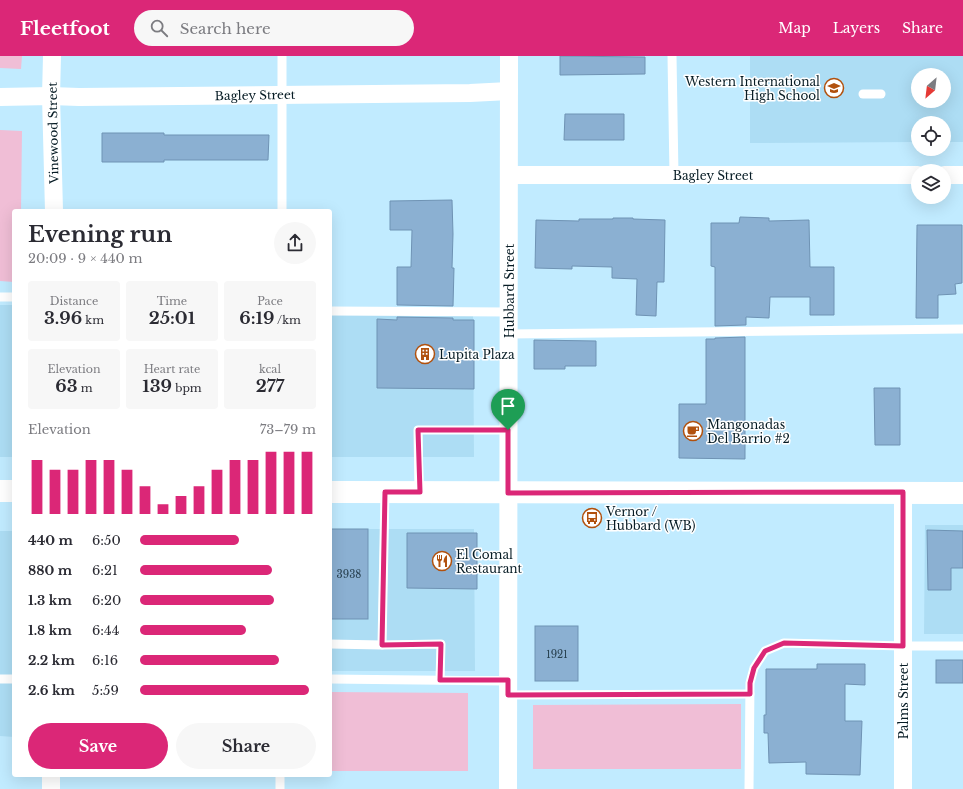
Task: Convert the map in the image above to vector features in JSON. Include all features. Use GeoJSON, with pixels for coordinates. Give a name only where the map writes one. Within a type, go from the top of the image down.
{"type":"FeatureCollection","features":[{"type":"Feature","properties":{"kind":"street","name":"Vinewood Street"},"geometry":{"type":"LineString","coordinates":[[52,56],[51,96],[54,209]]}},
{"type":"Feature","properties":{"kind":"street","name":"Hubbard Street"},"geometry":{"type":"LineString","coordinates":[[508,789],[509,56]]}},
{"type":"Feature","properties":{"kind":"street","name":"Bagley Street"},"geometry":{"type":"LineString","coordinates":[[0,97],[470,93],[509,91]]}},
{"type":"Feature","properties":{"kind":"street","name":"Bagley Street"},"geometry":{"type":"LineString","coordinates":[[509,175],[911,175]]}},
{"type":"Feature","properties":{"kind":"street"},"geometry":{"type":"LineString","coordinates":[[951,175],[963,175]]}},
{"type":"Feature","properties":{"kind":"street"},"geometry":{"type":"LineString","coordinates":[[0,491],[12,491]]}},
{"type":"Feature","properties":{"kind":"street"},"geometry":{"type":"LineString","coordinates":[[332,492],[963,493]]}},
{"type":"Feature","properties":{"kind":"street","name":"Palms Street"},"geometry":{"type":"LineString","coordinates":[[903,492],[903,789]]}},
{"type":"Feature","properties":{"kind":"street"},"geometry":{"type":"LineString","coordinates":[[51,777],[51,789]]}},
{"type":"Feature","properties":{"kind":"lane"},"geometry":{"type":"LineString","coordinates":[[282,56],[282,209]]}},
{"type":"Feature","properties":{"kind":"lane"},"geometry":{"type":"LineString","coordinates":[[672,56],[674,175]]}},
{"type":"Feature","properties":{"kind":"lane"},"geometry":{"type":"LineString","coordinates":[[863,94],[881,94]]}},
{"type":"Feature","properties":{"kind":"lane"},"geometry":{"type":"LineString","coordinates":[[0,297],[12,297]]}},
{"type":"Feature","properties":{"kind":"lane"},"geometry":{"type":"LineString","coordinates":[[332,312],[509,312]]}},
{"type":"Feature","properties":{"kind":"lane"},"geometry":{"type":"LineString","coordinates":[[509,334],[963,329]]}},
{"type":"Feature","properties":{"kind":"lane"},"geometry":{"type":"LineString","coordinates":[[420,492],[418,430],[508,430]]}},
{"type":"Feature","properties":{"kind":"lane"},"geometry":{"type":"LineString","coordinates":[[382,645],[385,492]]}},
{"type":"Feature","properties":{"kind":"lane"},"geometry":{"type":"LineString","coordinates":[[749,789],[750,683],[754,668],[765,651],[784,643],[963,646]]}},
{"type":"Feature","properties":{"kind":"lane"},"geometry":{"type":"LineString","coordinates":[[332,644],[441,644],[440,680]]}},
{"type":"Feature","properties":{"kind":"lane"},"geometry":{"type":"LineString","coordinates":[[0,678],[12,679]]}},
{"type":"Feature","properties":{"kind":"lane"},"geometry":{"type":"LineString","coordinates":[[332,679],[440,680],[508,688],[750,694]]}},
{"type":"Feature","properties":{"kind":"lane"},"geometry":{"type":"LineString","coordinates":[[280,777],[280,789]]}},
{"type":"Feature","properties":{"kind":"shaded area"},"geometry":{"type":"Polygon","coordinates":[[[0,56],[22,56],[21,69],[0,68],[0,56]]]}},
{"type":"Feature","properties":{"kind":"shaded area","name":"Western International High School"},"geometry":{"type":"Polygon","coordinates":[[[750,56],[963,56],[963,142],[951,142],[951,116],[911,116],[911,142],[750,143],[750,56]]]}},
{"type":"Feature","properties":{"kind":"shaded area"},"geometry":{"type":"Polygon","coordinates":[[[0,130],[22,131],[21,209],[12,209],[12,282],[0,281],[0,130]]]}},
{"type":"Feature","properties":{"kind":"shaded area"},"geometry":{"type":"Polygon","coordinates":[[[0,305],[12,305],[12,457],[0,457],[0,305]]]}},
{"type":"Feature","properties":{"kind":"shaded area"},"geometry":{"type":"Polygon","coordinates":[[[332,315],[473,315],[474,457],[332,457],[332,315]]]}},
{"type":"Feature","properties":{"kind":"shaded area"},"geometry":{"type":"Polygon","coordinates":[[[925,525],[963,525],[963,634],[924,634],[925,525]]]}},
{"type":"Feature","properties":{"kind":"shaded area"},"geometry":{"type":"Polygon","coordinates":[[[332,529],[474,529],[475,671],[332,671],[332,529]]]}},
{"type":"Feature","properties":{"kind":"shaded area"},"geometry":{"type":"Polygon","coordinates":[[[0,531],[12,531],[12,737],[0,736],[0,531]]]}},
{"type":"Feature","properties":{"kind":"shaded area"},"geometry":{"type":"Polygon","coordinates":[[[332,692],[468,693],[468,771],[332,771],[332,692]]]}},
{"type":"Feature","properties":{"kind":"shaded area"},"geometry":{"type":"Polygon","coordinates":[[[741,704],[741,769],[533,769],[533,705],[741,704]]]}},
{"type":"Feature","properties":{"kind":"building"},"geometry":{"type":"Polygon","coordinates":[[[560,56],[645,57],[645,74],[560,75],[560,56]]]}},
{"type":"Feature","properties":{"kind":"building"},"geometry":{"type":"Polygon","coordinates":[[[565,114],[624,114],[624,140],[564,140],[565,114]]]}},
{"type":"Feature","properties":{"kind":"building"},"geometry":{"type":"Polygon","coordinates":[[[102,133],[164,133],[164,135],[269,135],[268,160],[164,160],[164,162],[102,162],[102,133]]]}},
{"type":"Feature","properties":{"kind":"building"},"geometry":{"type":"Polygon","coordinates":[[[452,200],[452,268],[454,268],[453,306],[397,305],[397,267],[411,267],[412,230],[390,230],[390,201],[452,200]]]}},
{"type":"Feature","properties":{"kind":"building"},"geometry":{"type":"Polygon","coordinates":[[[740,217],[769,218],[769,221],[809,220],[810,267],[834,267],[834,315],[810,315],[810,297],[770,297],[769,318],[746,317],[746,325],[715,326],[715,267],[711,266],[711,223],[739,223],[740,217]]]}},
{"type":"Feature","properties":{"kind":"building"},"geometry":{"type":"Polygon","coordinates":[[[613,218],[665,220],[664,282],[657,282],[656,316],[636,315],[637,279],[612,278],[612,267],[572,266],[572,269],[535,268],[536,220],[579,221],[579,219],[613,218]]]}},
{"type":"Feature","properties":{"kind":"building"},"geometry":{"type":"Polygon","coordinates":[[[917,225],[962,225],[962,283],[955,284],[956,294],[938,295],[938,318],[916,318],[917,225]]]}},
{"type":"Feature","properties":{"kind":"building","name":"Lupita Plaza"},"geometry":{"type":"Polygon","coordinates":[[[397,317],[474,320],[474,389],[377,388],[377,319],[397,320],[397,317]]]}},
{"type":"Feature","properties":{"kind":"building"},"geometry":{"type":"Polygon","coordinates":[[[745,337],[745,459],[679,458],[679,404],[706,404],[706,339],[745,337]]]}},
{"type":"Feature","properties":{"kind":"building"},"geometry":{"type":"Polygon","coordinates":[[[534,340],[596,341],[596,366],[565,366],[565,369],[534,369],[534,340]]]}},
{"type":"Feature","properties":{"kind":"building"},"geometry":{"type":"Polygon","coordinates":[[[874,388],[900,388],[900,445],[875,445],[874,388]]]}},
{"type":"Feature","properties":{"kind":"building"},"geometry":{"type":"Polygon","coordinates":[[[332,529],[368,529],[368,619],[332,619],[332,529]]]}},
{"type":"Feature","properties":{"kind":"building"},"geometry":{"type":"Polygon","coordinates":[[[927,530],[963,531],[963,568],[951,568],[951,590],[928,590],[927,530]]]}},
{"type":"Feature","properties":{"kind":"building","name":"El Comal Restaurant"},"geometry":{"type":"Polygon","coordinates":[[[407,533],[477,533],[477,589],[407,588],[407,533]]]}},
{"type":"Feature","properties":{"kind":"building"},"geometry":{"type":"Polygon","coordinates":[[[535,626],[578,626],[578,681],[535,681],[535,626]]]}},
{"type":"Feature","properties":{"kind":"building"},"geometry":{"type":"Polygon","coordinates":[[[936,660],[963,660],[963,683],[936,683],[936,660]]]}},
{"type":"Feature","properties":{"kind":"building"},"geometry":{"type":"Polygon","coordinates":[[[817,664],[865,664],[865,685],[845,684],[845,721],[862,721],[860,775],[806,774],[806,762],[769,763],[768,733],[764,733],[764,715],[766,715],[766,669],[817,669],[817,664]]]}},
{"type":"Feature","properties":{"kind":"place","name":"Western International High School"},"geometry":{"type":"Point","coordinates":[834,88]}},
{"type":"Feature","properties":{"kind":"place","name":"Lupita Plaza"},"geometry":{"type":"Point","coordinates":[425,354]}},
{"type":"Feature","properties":{"kind":"place","name":"Mangonadas Del Barrio #2"},"geometry":{"type":"Point","coordinates":[693,431]}},
{"type":"Feature","properties":{"kind":"place","name":"Vernor / Hubbard (WB)"},"geometry":{"type":"Point","coordinates":[592,518]}},
{"type":"Feature","properties":{"kind":"place","name":"El Comal Restaurant"},"geometry":{"type":"Point","coordinates":[442,561]}},
{"type":"Feature","properties":{"kind":"route"},"geometry":{"type":"LineString","coordinates":[[418,430],[508,430],[508,493],[903,492],[903,646],[784,643],[765,651],[754,668],[750,683],[750,694],[508,695],[508,680],[440,680],[441,644],[382,645],[385,492],[420,492],[418,430]]}}]}
